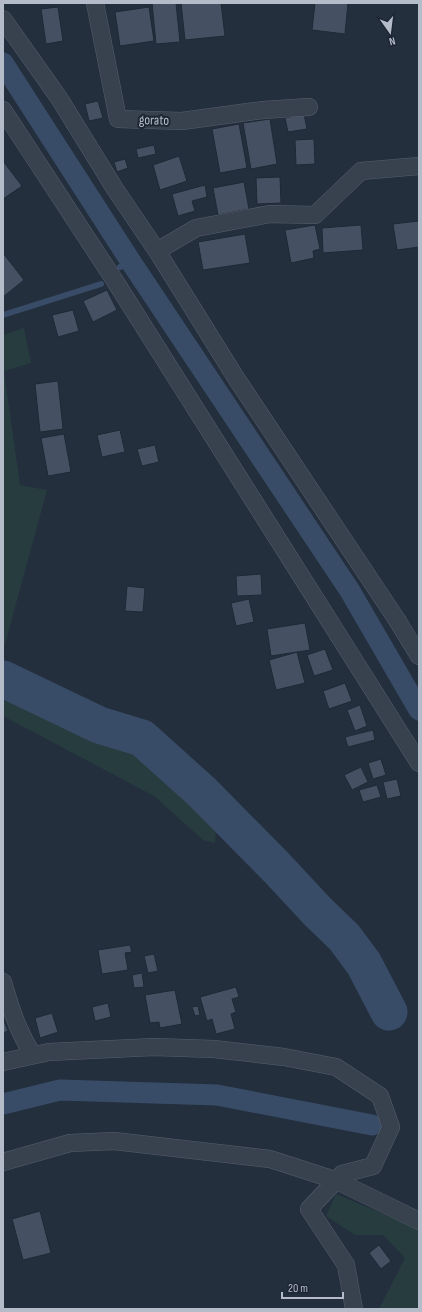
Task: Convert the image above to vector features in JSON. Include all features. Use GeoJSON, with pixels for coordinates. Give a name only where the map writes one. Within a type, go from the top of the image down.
{"type":"FeatureCollection","features":[{"type":"Feature","properties":{"kind":"street","name":"gorato"},"geometry":{"type":"LineString","coordinates":[[95,3],[118,119],[182,121],[263,110],[308,107]]}},
{"type":"Feature","properties":{"kind":"street"},"geometry":{"type":"LineString","coordinates":[[3,19],[59,98],[115,189],[157,251],[236,378],[397,620],[419,656]]}},
{"type":"Feature","properties":{"kind":"street"},"geometry":{"type":"LineString","coordinates":[[3,110],[115,281],[419,763]]}},
{"type":"Feature","properties":{"kind":"street"},"geometry":{"type":"LineString","coordinates":[[157,251],[196,228],[270,214],[315,215],[361,171],[419,166]]}},
{"type":"Feature","properties":{"kind":"street"},"geometry":{"type":"LineString","coordinates":[[3,982],[13,1016],[33,1055]]}},
{"type":"Feature","properties":{"kind":"street"},"geometry":{"type":"LineString","coordinates":[[3,1062],[49,1052],[154,1047],[214,1049],[284,1057],[336,1068],[380,1096],[391,1127],[373,1166],[342,1174],[309,1209],[346,1265],[354,1309]]}},
{"type":"Feature","properties":{"kind":"street"},"geometry":{"type":"LineString","coordinates":[[3,1162],[70,1143],[114,1141],[270,1159],[335,1180],[419,1221]]}},
{"type":"Feature","properties":{"kind":"green space"},"geometry":{"type":"Polygon","coordinates":[[[24,328],[31,363],[4,371],[20,485],[47,490],[5,644],[3,644],[3,335],[24,328]]]}},
{"type":"Feature","properties":{"kind":"green space"},"geometry":{"type":"Polygon","coordinates":[[[3,679],[15,680],[87,698],[128,731],[217,818],[215,843],[203,840],[154,796],[3,716],[3,679]]]}},
{"type":"Feature","properties":{"kind":"green space"},"geometry":{"type":"Polygon","coordinates":[[[336,1194],[419,1229],[419,1309],[379,1309],[405,1258],[383,1235],[355,1235],[326,1216],[336,1194]]]}},
{"type":"Feature","properties":{"kind":"building"},"geometry":{"type":"Polygon","coordinates":[[[152,3],[176,3],[180,42],[156,44],[152,3]]]}},
{"type":"Feature","properties":{"kind":"building"},"geometry":{"type":"Polygon","coordinates":[[[181,3],[221,3],[225,36],[185,40],[181,3]]]}},
{"type":"Feature","properties":{"kind":"building"},"geometry":{"type":"Polygon","coordinates":[[[315,3],[348,3],[345,34],[312,30],[315,3]]]}},
{"type":"Feature","properties":{"kind":"building"},"geometry":{"type":"Polygon","coordinates":[[[58,7],[63,41],[46,44],[41,9],[58,7]]]}},
{"type":"Feature","properties":{"kind":"building"},"geometry":{"type":"Polygon","coordinates":[[[149,7],[154,41],[120,46],[115,12],[149,7]]]}},
{"type":"Feature","properties":{"kind":"building"},"geometry":{"type":"Polygon","coordinates":[[[98,101],[103,118],[89,121],[85,104],[98,101]]]}},
{"type":"Feature","properties":{"kind":"building"},"geometry":{"type":"Polygon","coordinates":[[[304,114],[307,129],[288,132],[285,118],[304,114]]]}},
{"type":"Feature","properties":{"kind":"building"},"geometry":{"type":"Polygon","coordinates":[[[270,119],[277,164],[251,169],[243,123],[270,119]]]}},
{"type":"Feature","properties":{"kind":"building"},"geometry":{"type":"Polygon","coordinates":[[[239,124],[247,168],[220,173],[212,129],[239,124]]]}},
{"type":"Feature","properties":{"kind":"building"},"geometry":{"type":"Polygon","coordinates":[[[314,139],[315,164],[296,165],[295,140],[314,139]]]}},
{"type":"Feature","properties":{"kind":"building"},"geometry":{"type":"Polygon","coordinates":[[[154,145],[156,154],[138,158],[136,149],[154,145]]]}},
{"type":"Feature","properties":{"kind":"building"},"geometry":{"type":"Polygon","coordinates":[[[179,156],[187,181],[160,190],[153,165],[179,156]]]}},
{"type":"Feature","properties":{"kind":"building"},"geometry":{"type":"Polygon","coordinates":[[[125,159],[128,168],[117,172],[114,162],[125,159]]]}},
{"type":"Feature","properties":{"kind":"building"},"geometry":{"type":"Polygon","coordinates":[[[3,161],[22,186],[3,199],[3,161]]]}},
{"type":"Feature","properties":{"kind":"building"},"geometry":{"type":"Polygon","coordinates":[[[280,177],[281,203],[257,204],[256,178],[280,177]]]}},
{"type":"Feature","properties":{"kind":"building"},"geometry":{"type":"Polygon","coordinates":[[[244,182],[249,209],[218,215],[213,188],[244,182]]]}},
{"type":"Feature","properties":{"kind":"building"},"geometry":{"type":"Polygon","coordinates":[[[205,185],[207,197],[192,201],[195,211],[178,216],[172,194],[205,185]]]}},
{"type":"Feature","properties":{"kind":"building"},"geometry":{"type":"Polygon","coordinates":[[[419,221],[419,247],[397,250],[393,224],[419,221]]]}},
{"type":"Feature","properties":{"kind":"building"},"geometry":{"type":"Polygon","coordinates":[[[315,225],[320,249],[313,251],[314,258],[291,263],[285,230],[315,225]]]}},
{"type":"Feature","properties":{"kind":"building"},"geometry":{"type":"Polygon","coordinates":[[[361,225],[363,250],[323,253],[322,228],[361,225]]]}},
{"type":"Feature","properties":{"kind":"building"},"geometry":{"type":"Polygon","coordinates":[[[245,234],[250,263],[203,270],[198,242],[245,234]]]}},
{"type":"Feature","properties":{"kind":"building"},"geometry":{"type":"Polygon","coordinates":[[[3,253],[24,280],[3,297],[3,253]]]}},
{"type":"Feature","properties":{"kind":"building"},"geometry":{"type":"Polygon","coordinates":[[[107,290],[117,310],[93,322],[83,301],[107,290]]]}},
{"type":"Feature","properties":{"kind":"building"},"geometry":{"type":"Polygon","coordinates":[[[73,310],[79,331],[58,337],[52,315],[73,310]]]}},
{"type":"Feature","properties":{"kind":"building"},"geometry":{"type":"Polygon","coordinates":[[[58,381],[63,429],[40,432],[35,384],[58,381]]]}},
{"type":"Feature","properties":{"kind":"building"},"geometry":{"type":"Polygon","coordinates":[[[120,430],[125,452],[102,457],[97,435],[120,430]]]}},
{"type":"Feature","properties":{"kind":"building"},"geometry":{"type":"Polygon","coordinates":[[[64,434],[71,472],[48,476],[41,438],[64,434]]]}},
{"type":"Feature","properties":{"kind":"building"},"geometry":{"type":"Polygon","coordinates":[[[155,445],[159,462],[142,466],[137,449],[155,445]]]}},
{"type":"Feature","properties":{"kind":"building"},"geometry":{"type":"Polygon","coordinates":[[[261,574],[262,595],[237,596],[236,576],[261,574]]]}},
{"type":"Feature","properties":{"kind":"building"},"geometry":{"type":"Polygon","coordinates":[[[127,586],[145,588],[143,612],[125,611],[127,586]]]}},
{"type":"Feature","properties":{"kind":"building"},"geometry":{"type":"Polygon","coordinates":[[[249,599],[254,622],[236,626],[231,603],[249,599]]]}},
{"type":"Feature","properties":{"kind":"building"},"geometry":{"type":"Polygon","coordinates":[[[305,623],[310,650],[271,656],[267,629],[305,623]]]}},
{"type":"Feature","properties":{"kind":"building"},"geometry":{"type":"Polygon","coordinates":[[[325,649],[333,670],[314,676],[307,655],[325,649]]]}},
{"type":"Feature","properties":{"kind":"building"},"geometry":{"type":"Polygon","coordinates":[[[297,652],[305,683],[276,690],[269,660],[297,652]]]}},
{"type":"Feature","properties":{"kind":"building"},"geometry":{"type":"Polygon","coordinates":[[[345,683],[352,701],[329,709],[323,691],[345,683]]]}},
{"type":"Feature","properties":{"kind":"building"},"geometry":{"type":"Polygon","coordinates":[[[360,705],[367,726],[355,731],[347,710],[360,705]]]}},
{"type":"Feature","properties":{"kind":"building"},"geometry":{"type":"Polygon","coordinates":[[[373,730],[375,740],[348,747],[345,737],[373,730]]]}},
{"type":"Feature","properties":{"kind":"building"},"geometry":{"type":"Polygon","coordinates":[[[381,759],[386,775],[373,779],[368,763],[381,759]]]}},
{"type":"Feature","properties":{"kind":"building"},"geometry":{"type":"Polygon","coordinates":[[[361,767],[368,782],[352,790],[344,775],[361,767]]]}},
{"type":"Feature","properties":{"kind":"building"},"geometry":{"type":"Polygon","coordinates":[[[397,779],[401,796],[387,799],[383,782],[397,779]]]}},
{"type":"Feature","properties":{"kind":"building"},"geometry":{"type":"Polygon","coordinates":[[[377,785],[381,797],[363,802],[359,790],[377,785]]]}},
{"type":"Feature","properties":{"kind":"building"},"geometry":{"type":"Polygon","coordinates":[[[130,945],[132,952],[125,953],[128,970],[102,974],[98,950],[130,945]]]}},
{"type":"Feature","properties":{"kind":"building"},"geometry":{"type":"Polygon","coordinates":[[[154,954],[158,971],[148,973],[144,956],[154,954]]]}},
{"type":"Feature","properties":{"kind":"building"},"geometry":{"type":"Polygon","coordinates":[[[142,973],[144,987],[134,988],[132,975],[142,973]]]}},
{"type":"Feature","properties":{"kind":"building"},"geometry":{"type":"Polygon","coordinates":[[[236,987],[239,997],[232,999],[236,1012],[231,1014],[235,1029],[216,1034],[212,1019],[207,1021],[200,997],[236,987]]]}},
{"type":"Feature","properties":{"kind":"building"},"geometry":{"type":"Polygon","coordinates":[[[175,990],[182,1024],[160,1028],[159,1022],[150,1023],[145,995],[175,990]]]}},
{"type":"Feature","properties":{"kind":"building"},"geometry":{"type":"Polygon","coordinates":[[[108,1003],[111,1017],[95,1021],[92,1007],[108,1003]]]}},
{"type":"Feature","properties":{"kind":"building"},"geometry":{"type":"Polygon","coordinates":[[[198,1006],[200,1015],[195,1016],[192,1007],[198,1006]]]}},
{"type":"Feature","properties":{"kind":"building"},"geometry":{"type":"Polygon","coordinates":[[[52,1013],[58,1032],[40,1038],[35,1018],[52,1013]]]}},
{"type":"Feature","properties":{"kind":"building"},"geometry":{"type":"Polygon","coordinates":[[[3,1018],[8,1031],[3,1033],[3,1018]]]}},
{"type":"Feature","properties":{"kind":"building"},"geometry":{"type":"Polygon","coordinates":[[[40,1211],[51,1253],[23,1260],[12,1219],[40,1211]]]}},
{"type":"Feature","properties":{"kind":"building"},"geometry":{"type":"Polygon","coordinates":[[[379,1245],[391,1261],[381,1269],[369,1253],[379,1245]]]}},
{"type":"Feature","properties":{"kind":"waterway"},"geometry":{"type":"LineString","coordinates":[[3,63],[131,262],[350,591],[419,710]]}},
{"type":"Feature","properties":{"kind":"waterway"},"geometry":{"type":"LineString","coordinates":[[120,267],[131,262]]}},
{"type":"Feature","properties":{"kind":"waterway"},"geometry":{"type":"LineString","coordinates":[[3,315],[101,284]]}},
{"type":"Feature","properties":{"kind":"waterway"},"geometry":{"type":"LineString","coordinates":[[3,679],[99,725],[142,738],[202,792],[344,937],[364,964],[389,1012]]}},
{"type":"Feature","properties":{"kind":"waterway"},"geometry":{"type":"LineString","coordinates":[[3,1104],[60,1090],[217,1095],[372,1125]]}}]}
